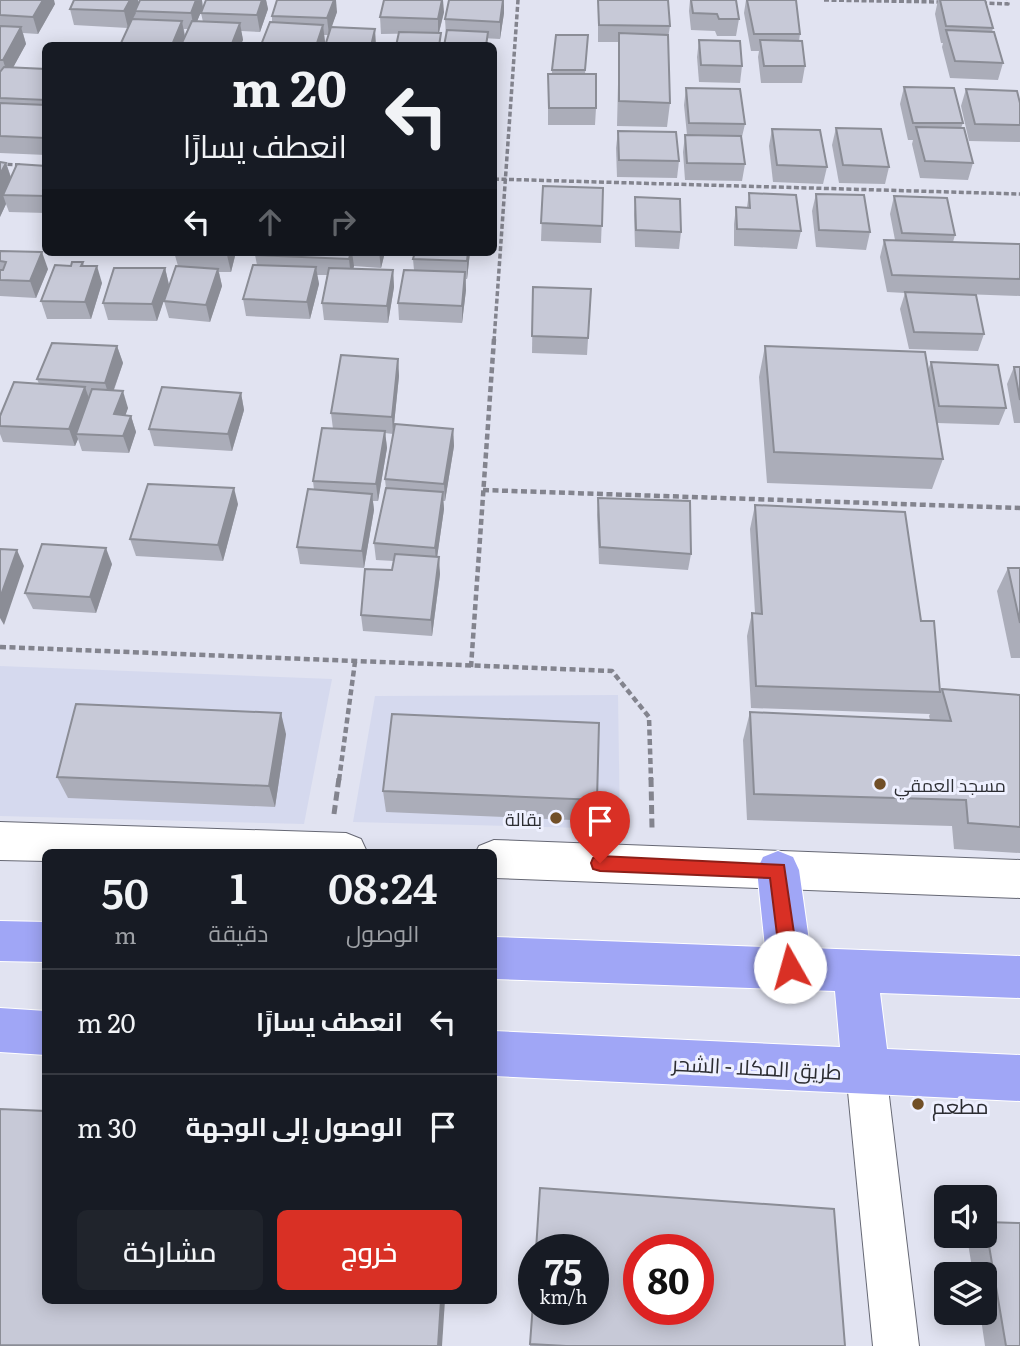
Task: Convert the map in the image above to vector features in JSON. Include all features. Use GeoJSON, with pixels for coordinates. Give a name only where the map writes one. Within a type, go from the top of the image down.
{"type":"FeatureCollection","features":[{"type":"Feature","properties":{"kind":"highway"},"geometry":{"type":"LineString","coordinates":[[778,870],[790,967]]}},
{"type":"Feature","properties":{"kind":"highway"},"geometry":{"type":"LineString","coordinates":[[0,941],[42,942]]}},
{"type":"Feature","properties":{"kind":"highway"},"geometry":{"type":"LineString","coordinates":[[497,958],[1020,977]]}},
{"type":"Feature","properties":{"kind":"highway"},"geometry":{"type":"LineString","coordinates":[[855,969],[866,1071]]}},
{"type":"Feature","properties":{"kind":"highway"},"geometry":{"type":"LineString","coordinates":[[0,1030],[42,1033]]}},
{"type":"Feature","properties":{"kind":"highway","name":"طريق المكلا - الشحر"},"geometry":{"type":"LineString","coordinates":[[497,1054],[1020,1078]]}},
{"type":"Feature","properties":{"kind":"street"},"geometry":{"type":"LineString","coordinates":[[0,841],[239,849]]}},
{"type":"Feature","properties":{"kind":"street"},"geometry":{"type":"LineString","coordinates":[[497,859],[1020,879]]}},
{"type":"Feature","properties":{"kind":"street"},"geometry":{"type":"LineString","coordinates":[[866,1071],[896,1346]]}},
{"type":"Feature","properties":{"kind":"path"},"geometry":{"type":"LineString","coordinates":[[471,667],[518,0]]}},
{"type":"Feature","properties":{"kind":"path"},"geometry":{"type":"LineString","coordinates":[[824,0],[943,2]]}},
{"type":"Feature","properties":{"kind":"path"},"geometry":{"type":"LineString","coordinates":[[982,3],[1008,4],[1007,0]]}},
{"type":"Feature","properties":{"kind":"path"},"geometry":{"type":"LineString","coordinates":[[0,164],[23,165]]}},
{"type":"Feature","properties":{"kind":"path"},"geometry":{"type":"LineString","coordinates":[[497,179],[1020,194]]}},
{"type":"Feature","properties":{"kind":"path"},"geometry":{"type":"LineString","coordinates":[[484,490],[1020,508]]}},
{"type":"Feature","properties":{"kind":"path"},"geometry":{"type":"LineString","coordinates":[[0,647],[612,671],[649,717],[653,866]]}},
{"type":"Feature","properties":{"kind":"path"},"geometry":{"type":"LineString","coordinates":[[329,849],[355,662]]}},
{"type":"Feature","properties":{"kind":"shaded area"},"geometry":{"type":"Polygon","coordinates":[[[0,666],[332,679],[304,824],[0,816],[0,666]]]}},
{"type":"Feature","properties":{"kind":"shaded area"},"geometry":{"type":"Polygon","coordinates":[[[618,695],[620,829],[353,822],[375,696],[618,695]]]}},
{"type":"Feature","properties":{"kind":"building"},"geometry":{"type":"Polygon","coordinates":[[[0,0],[43,0],[33,17],[0,15],[0,0]]]}},
{"type":"Feature","properties":{"kind":"building"},"geometry":{"type":"Polygon","coordinates":[[[74,0],[130,0],[124,11],[70,9],[74,0]]]}},
{"type":"Feature","properties":{"kind":"building"},"geometry":{"type":"Polygon","coordinates":[[[140,0],[196,0],[191,13],[135,11],[140,0]]]}},
{"type":"Feature","properties":{"kind":"building"},"geometry":{"type":"Polygon","coordinates":[[[206,0],[262,0],[257,15],[201,13],[206,0]]]}},
{"type":"Feature","properties":{"kind":"building"},"geometry":{"type":"Polygon","coordinates":[[[277,0],[334,0],[327,18],[272,16],[277,0]]]}},
{"type":"Feature","properties":{"kind":"building"},"geometry":{"type":"Polygon","coordinates":[[[384,0],[442,0],[438,19],[380,17],[384,0]]]}},
{"type":"Feature","properties":{"kind":"building"},"geometry":{"type":"Polygon","coordinates":[[[449,0],[503,0],[500,22],[445,19],[449,0]]]}},
{"type":"Feature","properties":{"kind":"building"},"geometry":{"type":"Polygon","coordinates":[[[598,0],[668,0],[670,26],[599,25],[598,0]]]}},
{"type":"Feature","properties":{"kind":"building"},"geometry":{"type":"Polygon","coordinates":[[[691,0],[736,0],[739,19],[719,19],[717,14],[693,13],[691,0]]]}},
{"type":"Feature","properties":{"kind":"building"},"geometry":{"type":"Polygon","coordinates":[[[747,0],[796,0],[800,34],[754,34],[747,0]]]}},
{"type":"Feature","properties":{"kind":"building"},"geometry":{"type":"Polygon","coordinates":[[[940,0],[985,0],[993,28],[946,26],[940,0]]]}},
{"type":"Feature","properties":{"kind":"building"},"geometry":{"type":"Polygon","coordinates":[[[132,19],[182,21],[173,42],[121,42],[132,19]]]}},
{"type":"Feature","properties":{"kind":"building"},"geometry":{"type":"Polygon","coordinates":[[[192,21],[240,23],[233,42],[182,42],[192,21]]]}},
{"type":"Feature","properties":{"kind":"building"},"geometry":{"type":"Polygon","coordinates":[[[270,22],[323,25],[317,42],[262,42],[270,22]]]}},
{"type":"Feature","properties":{"kind":"building"},"geometry":{"type":"Polygon","coordinates":[[[0,26],[21,27],[3,60],[0,60],[0,26]]]}},
{"type":"Feature","properties":{"kind":"building"},"geometry":{"type":"Polygon","coordinates":[[[331,27],[375,29],[372,42],[326,42],[331,27]]]}},
{"type":"Feature","properties":{"kind":"building"},"geometry":{"type":"Polygon","coordinates":[[[447,30],[488,32],[487,42],[445,42],[447,30]]]}},
{"type":"Feature","properties":{"kind":"building"},"geometry":{"type":"Polygon","coordinates":[[[946,30],[994,32],[1003,63],[955,61],[946,30]]]}},
{"type":"Feature","properties":{"kind":"building"},"geometry":{"type":"Polygon","coordinates":[[[399,32],[441,33],[440,42],[397,42],[399,32]]]}},
{"type":"Feature","properties":{"kind":"building"},"geometry":{"type":"Polygon","coordinates":[[[619,33],[668,35],[670,103],[619,101],[619,33]]]}},
{"type":"Feature","properties":{"kind":"building"},"geometry":{"type":"Polygon","coordinates":[[[556,35],[588,35],[585,70],[552,70],[556,35]]]}},
{"type":"Feature","properties":{"kind":"building"},"geometry":{"type":"Polygon","coordinates":[[[699,40],[740,41],[742,66],[701,65],[699,40]]]}},
{"type":"Feature","properties":{"kind":"building"},"geometry":{"type":"Polygon","coordinates":[[[760,40],[802,41],[805,66],[764,66],[760,40]]]}},
{"type":"Feature","properties":{"kind":"building"},"geometry":{"type":"Polygon","coordinates":[[[4,67],[42,69],[42,100],[0,98],[0,72],[4,67]]]}},
{"type":"Feature","properties":{"kind":"building"},"geometry":{"type":"Polygon","coordinates":[[[548,74],[596,74],[596,108],[549,108],[548,74]]]}},
{"type":"Feature","properties":{"kind":"building"},"geometry":{"type":"Polygon","coordinates":[[[904,87],[954,88],[963,123],[913,123],[904,87]]]}},
{"type":"Feature","properties":{"kind":"building"},"geometry":{"type":"Polygon","coordinates":[[[686,88],[740,89],[745,124],[689,123],[686,88]]]}},
{"type":"Feature","properties":{"kind":"building"},"geometry":{"type":"Polygon","coordinates":[[[966,89],[1017,91],[1020,125],[975,124],[966,89]]]}},
{"type":"Feature","properties":{"kind":"building"},"geometry":{"type":"Polygon","coordinates":[[[0,103],[42,105],[42,138],[0,136],[0,103]]]}},
{"type":"Feature","properties":{"kind":"building"},"geometry":{"type":"Polygon","coordinates":[[[916,127],[964,128],[973,163],[925,161],[916,127]]]}},
{"type":"Feature","properties":{"kind":"building"},"geometry":{"type":"Polygon","coordinates":[[[836,128],[881,129],[889,167],[843,165],[836,128]]]}},
{"type":"Feature","properties":{"kind":"building"},"geometry":{"type":"Polygon","coordinates":[[[772,129],[820,130],[827,167],[777,165],[772,129]]]}},
{"type":"Feature","properties":{"kind":"building"},"geometry":{"type":"Polygon","coordinates":[[[618,131],[676,132],[679,161],[619,160],[618,131]]]}},
{"type":"Feature","properties":{"kind":"building"},"geometry":{"type":"Polygon","coordinates":[[[685,135],[741,136],[745,164],[687,163],[685,135]]]}},
{"type":"Feature","properties":{"kind":"building"},"geometry":{"type":"Polygon","coordinates":[[[0,162],[6,163],[0,174],[0,162]]]}},
{"type":"Feature","properties":{"kind":"building"},"geometry":{"type":"Polygon","coordinates":[[[17,164],[42,166],[42,196],[3,195],[17,164]]]}},
{"type":"Feature","properties":{"kind":"building"},"geometry":{"type":"Polygon","coordinates":[[[543,186],[603,188],[602,226],[541,223],[543,186]]]}},
{"type":"Feature","properties":{"kind":"building"},"geometry":{"type":"Polygon","coordinates":[[[749,193],[796,195],[801,231],[737,229],[736,207],[750,208],[749,193]]]}},
{"type":"Feature","properties":{"kind":"building"},"geometry":{"type":"Polygon","coordinates":[[[816,194],[864,195],[870,232],[819,230],[816,194]]]}},
{"type":"Feature","properties":{"kind":"building"},"geometry":{"type":"Polygon","coordinates":[[[894,196],[947,198],[955,235],[902,233],[894,196]]]}},
{"type":"Feature","properties":{"kind":"building"},"geometry":{"type":"Polygon","coordinates":[[[635,197],[680,199],[681,232],[636,230],[635,197]]]}},
{"type":"Feature","properties":{"kind":"building"},"geometry":{"type":"Polygon","coordinates":[[[884,240],[1020,244],[1020,279],[892,275],[884,240]]]}},
{"type":"Feature","properties":{"kind":"building"},"geometry":{"type":"Polygon","coordinates":[[[0,251],[42,252],[30,281],[0,280],[0,270],[3,270],[6,262],[0,261],[0,251]]]}},
{"type":"Feature","properties":{"kind":"building"},"geometry":{"type":"Polygon","coordinates":[[[278,256],[350,256],[349,259],[278,256]]]}},
{"type":"Feature","properties":{"kind":"building"},"geometry":{"type":"Polygon","coordinates":[[[414,256],[468,256],[467,261],[413,259],[414,256]]]}},
{"type":"Feature","properties":{"kind":"building"},"geometry":{"type":"Polygon","coordinates":[[[72,262],[83,262],[81,266],[97,266],[85,302],[41,301],[55,265],[71,266],[72,262]]]}},
{"type":"Feature","properties":{"kind":"building"},"geometry":{"type":"Polygon","coordinates":[[[253,265],[316,267],[307,302],[243,299],[253,265]]]}},
{"type":"Feature","properties":{"kind":"building"},"geometry":{"type":"Polygon","coordinates":[[[176,266],[218,269],[206,305],[164,301],[176,266]]]}},
{"type":"Feature","properties":{"kind":"building"},"geometry":{"type":"Polygon","coordinates":[[[114,268],[165,268],[152,304],[103,303],[114,268]]]}},
{"type":"Feature","properties":{"kind":"building"},"geometry":{"type":"Polygon","coordinates":[[[329,268],[393,270],[387,306],[322,303],[329,268]]]}},
{"type":"Feature","properties":{"kind":"building"},"geometry":{"type":"Polygon","coordinates":[[[404,270],[465,272],[462,306],[398,303],[404,270]]]}},
{"type":"Feature","properties":{"kind":"building"},"geometry":{"type":"Polygon","coordinates":[[[533,287],[591,289],[588,338],[532,336],[533,287]]]}},
{"type":"Feature","properties":{"kind":"building"},"geometry":{"type":"Polygon","coordinates":[[[905,292],[976,295],[984,334],[914,332],[905,292]]]}},
{"type":"Feature","properties":{"kind":"building"},"geometry":{"type":"Polygon","coordinates":[[[52,343],[117,346],[105,383],[37,379],[52,343]]]}},
{"type":"Feature","properties":{"kind":"building"},"geometry":{"type":"Polygon","coordinates":[[[765,346],[925,352],[943,459],[774,452],[765,346]]]}},
{"type":"Feature","properties":{"kind":"building"},"geometry":{"type":"Polygon","coordinates":[[[341,355],[398,359],[392,417],[331,413],[341,355]]]}},
{"type":"Feature","properties":{"kind":"building"},"geometry":{"type":"Polygon","coordinates":[[[931,362],[998,365],[1006,408],[939,406],[931,362]]]}},
{"type":"Feature","properties":{"kind":"building"},"geometry":{"type":"Polygon","coordinates":[[[1014,367],[1020,367],[1020,400],[1014,367]]]}},
{"type":"Feature","properties":{"kind":"building"},"geometry":{"type":"Polygon","coordinates":[[[14,382],[85,387],[69,429],[0,426],[0,416],[14,382]]]}},
{"type":"Feature","properties":{"kind":"building"},"geometry":{"type":"Polygon","coordinates":[[[162,387],[241,393],[228,434],[149,429],[162,387]]]}},
{"type":"Feature","properties":{"kind":"building"},"geometry":{"type":"Polygon","coordinates":[[[92,389],[123,391],[114,414],[131,416],[123,436],[76,434],[92,389]]]}},
{"type":"Feature","properties":{"kind":"building"},"geometry":{"type":"Polygon","coordinates":[[[395,424],[453,429],[444,484],[385,479],[395,424]]]}},
{"type":"Feature","properties":{"kind":"building"},"geometry":{"type":"Polygon","coordinates":[[[322,428],[385,431],[376,484],[313,481],[322,428]]]}},
{"type":"Feature","properties":{"kind":"building"},"geometry":{"type":"Polygon","coordinates":[[[148,484],[234,488],[218,545],[130,539],[148,484]]]}},
{"type":"Feature","properties":{"kind":"building"},"geometry":{"type":"Polygon","coordinates":[[[386,488],[443,492],[435,548],[374,543],[386,488]]]}},
{"type":"Feature","properties":{"kind":"building"},"geometry":{"type":"Polygon","coordinates":[[[308,489],[372,494],[362,551],[297,547],[308,489]]]}},
{"type":"Feature","properties":{"kind":"building"},"geometry":{"type":"Polygon","coordinates":[[[598,498],[690,501],[691,554],[600,547],[598,498]]]}},
{"type":"Feature","properties":{"kind":"building"},"geometry":{"type":"Polygon","coordinates":[[[755,505],[905,512],[921,621],[934,621],[940,692],[756,686],[752,613],[762,614],[755,505]]]}},
{"type":"Feature","properties":{"kind":"building"},"geometry":{"type":"Polygon","coordinates":[[[42,544],[106,548],[90,597],[25,593],[42,544]]]}},
{"type":"Feature","properties":{"kind":"building"},"geometry":{"type":"Polygon","coordinates":[[[0,549],[17,550],[0,598],[0,549]]]}},
{"type":"Feature","properties":{"kind":"building"},"geometry":{"type":"Polygon","coordinates":[[[395,554],[439,557],[431,620],[361,615],[365,569],[392,570],[395,554]]]}},
{"type":"Feature","properties":{"kind":"building"},"geometry":{"type":"Polygon","coordinates":[[[1008,568],[1020,568],[1020,623],[1008,568]]]}},
{"type":"Feature","properties":{"kind":"building","name":"مسجد العمقي"},"geometry":{"type":"Polygon","coordinates":[[[942,689],[1020,695],[1020,827],[968,823],[966,800],[754,794],[750,712],[951,721],[942,689]]]}},
{"type":"Feature","properties":{"kind":"building"},"geometry":{"type":"Polygon","coordinates":[[[76,704],[281,713],[269,786],[57,777],[76,704]]]}},
{"type":"Feature","properties":{"kind":"building"},"geometry":{"type":"Polygon","coordinates":[[[392,714],[599,723],[597,800],[383,791],[392,714]]]}},
{"type":"Feature","properties":{"kind":"building"},"geometry":{"type":"Polygon","coordinates":[[[0,1109],[42,1111],[42,1304],[441,1304],[438,1346],[0,1345],[0,1109]]]}},
{"type":"Feature","properties":{"kind":"building"},"geometry":{"type":"Polygon","coordinates":[[[540,1188],[834,1209],[845,1346],[530,1344],[531,1325],[609,1325],[609,1234],[537,1234],[540,1188]]]}},
{"type":"Feature","properties":{"kind":"building"},"geometry":{"type":"Polygon","coordinates":[[[997,1222],[1020,1223],[1020,1346],[1006,1346],[997,1293],[997,1262],[992,1262],[989,1248],[997,1248],[997,1222]]]}},
{"type":"Feature","properties":{"kind":"place","name":"مسجد العمقي"},"geometry":{"type":"Point","coordinates":[880,784]}},
{"type":"Feature","properties":{"kind":"place","name":"بقالة"},"geometry":{"type":"Point","coordinates":[556,818]}},
{"type":"Feature","properties":{"kind":"place","name":"مطعم"},"geometry":{"type":"Point","coordinates":[918,1104]}},
{"type":"Feature","properties":{"kind":"route"},"geometry":{"type":"LineString","coordinates":[[600,863],[778,870],[790,967]]}}]}
